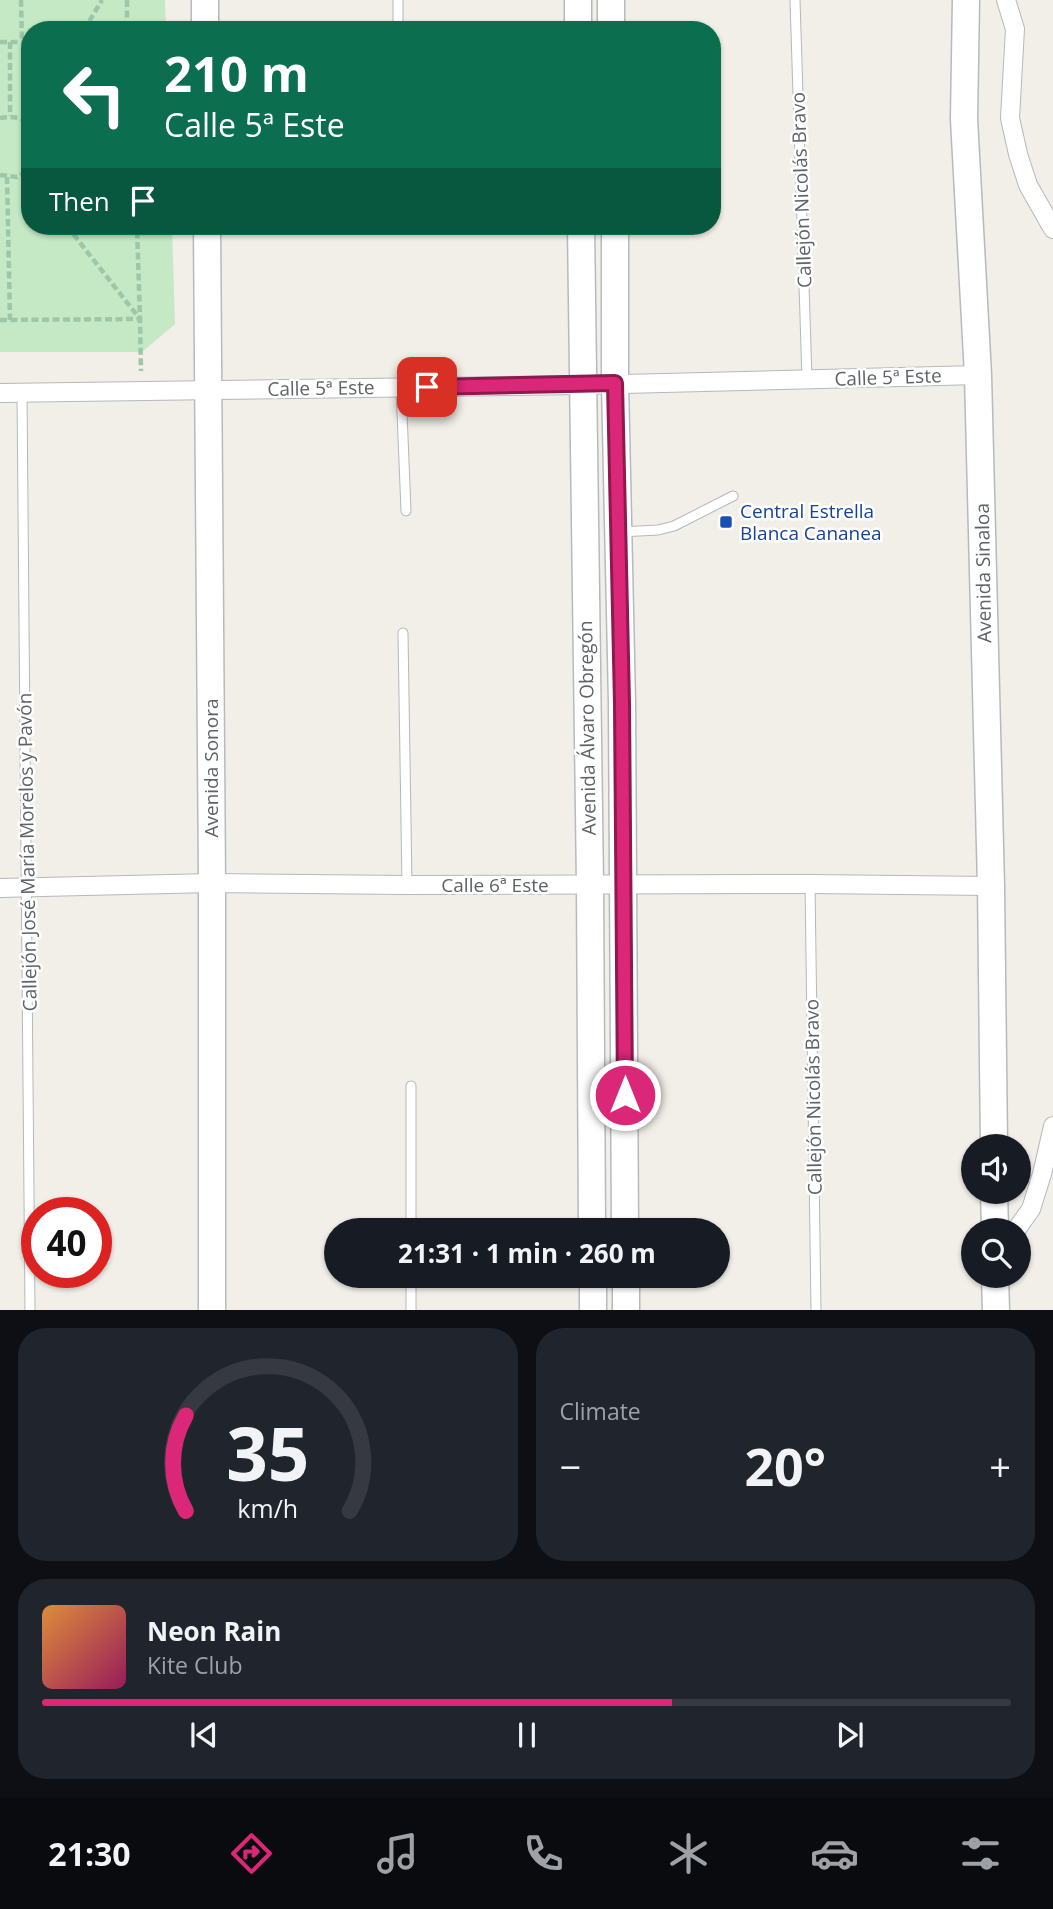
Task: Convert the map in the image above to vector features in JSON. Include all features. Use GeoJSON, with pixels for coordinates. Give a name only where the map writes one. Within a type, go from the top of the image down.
{"type":"FeatureCollection","features":[{"type":"Feature","properties":{"kind":"street"},"geometry":{"type":"LineString","coordinates":[[205,0],[205,21]]}},
{"type":"Feature","properties":{"kind":"street"},"geometry":{"type":"LineString","coordinates":[[578,0],[578,21]]}},
{"type":"Feature","properties":{"kind":"street"},"geometry":{"type":"LineString","coordinates":[[611,0],[611,21]]}},
{"type":"Feature","properties":{"kind":"street","name":"Avenida Sinaloa"},"geometry":{"type":"LineString","coordinates":[[966,0],[964,120],[978,375],[991,886],[994,1134]]}},
{"type":"Feature","properties":{"kind":"street"},"geometry":{"type":"LineString","coordinates":[[1006,0],[1015,29],[1010,118],[1028,185],[1053,229]]}},
{"type":"Feature","properties":{"kind":"street","name":"Avenida Sonora"},"geometry":{"type":"LineString","coordinates":[[207,235],[212,1310]]}},
{"type":"Feature","properties":{"kind":"street","name":"Avenida Álvaro Obregón"},"geometry":{"type":"LineString","coordinates":[[580,235],[592,1218]]}},
{"type":"Feature","properties":{"kind":"street","name":"Avenida Álvaro Obregón"},"geometry":{"type":"LineString","coordinates":[[615,235],[617,532],[624,886],[625,1218]]}},
{"type":"Feature","properties":{"kind":"street","name":"Calle 5ª Este"},"geometry":{"type":"LineString","coordinates":[[0,393],[583,385],[978,375]]}},
{"type":"Feature","properties":{"kind":"street"},"geometry":{"type":"LineString","coordinates":[[584,571],[618,576]]}},
{"type":"Feature","properties":{"kind":"street","name":"Calle 6ª Este"},"geometry":{"type":"LineString","coordinates":[[0,888],[212,883],[991,886]]}},
{"type":"Feature","properties":{"kind":"street"},"geometry":{"type":"LineString","coordinates":[[591,1071],[625,1068]]}},
{"type":"Feature","properties":{"kind":"street"},"geometry":{"type":"LineString","coordinates":[[1025,1218],[1031,1209],[1042,1174],[1053,1126]]}},
{"type":"Feature","properties":{"kind":"street"},"geometry":{"type":"LineString","coordinates":[[593,1288],[593,1310]]}},
{"type":"Feature","properties":{"kind":"street"},"geometry":{"type":"LineString","coordinates":[[626,1288],[626,1310]]}},
{"type":"Feature","properties":{"kind":"street"},"geometry":{"type":"LineString","coordinates":[[995,1288],[996,1310]]}},
{"type":"Feature","properties":{"kind":"lane"},"geometry":{"type":"LineString","coordinates":[[398,0],[398,21]]}},
{"type":"Feature","properties":{"kind":"lane","name":"Callejón Nicolás Bravo"},"geometry":{"type":"LineString","coordinates":[[795,0],[807,380]]}},
{"type":"Feature","properties":{"kind":"lane"},"geometry":{"type":"LineString","coordinates":[[401,387],[406,511]]}},
{"type":"Feature","properties":{"kind":"lane","name":"Callejón José María Morelos y Pavón"},"geometry":{"type":"LineString","coordinates":[[22,393],[30,1310]]}},
{"type":"Feature","properties":{"kind":"lane"},"geometry":{"type":"LineString","coordinates":[[617,532],[658,530],[674,526],[733,496]]}},
{"type":"Feature","properties":{"kind":"lane"},"geometry":{"type":"LineString","coordinates":[[403,633],[407,885]]}},
{"type":"Feature","properties":{"kind":"lane","name":"Callejón Nicolás Bravo"},"geometry":{"type":"LineString","coordinates":[[810,884],[816,1310]]}},
{"type":"Feature","properties":{"kind":"lane"},"geometry":{"type":"LineString","coordinates":[[411,1086],[411,1218]]}},
{"type":"Feature","properties":{"kind":"lane"},"geometry":{"type":"LineString","coordinates":[[411,1288],[411,1310]]}},
{"type":"Feature","properties":{"kind":"path"},"geometry":{"type":"LineString","coordinates":[[21,0],[22,21]]}},
{"type":"Feature","properties":{"kind":"path"},"geometry":{"type":"LineString","coordinates":[[89,21],[102,0]]}},
{"type":"Feature","properties":{"kind":"path"},"geometry":{"type":"LineString","coordinates":[[127,0],[127,21]]}},
{"type":"Feature","properties":{"kind":"path"},"geometry":{"type":"LineString","coordinates":[[0,42],[21,42]]}},
{"type":"Feature","properties":{"kind":"path"},"geometry":{"type":"LineString","coordinates":[[10,42],[10,116]]}},
{"type":"Feature","properties":{"kind":"path"},"geometry":{"type":"LineString","coordinates":[[0,118],[10,116],[21,119]]}},
{"type":"Feature","properties":{"kind":"path"},"geometry":{"type":"LineString","coordinates":[[0,175],[21,176]]}},
{"type":"Feature","properties":{"kind":"path"},"geometry":{"type":"LineString","coordinates":[[7,177],[10,320]]}},
{"type":"Feature","properties":{"kind":"path"},"geometry":{"type":"LineString","coordinates":[[74,235],[140,319]]}},
{"type":"Feature","properties":{"kind":"path"},"geometry":{"type":"LineString","coordinates":[[136,235],[142,391]]}},
{"type":"Feature","properties":{"kind":"path"},"geometry":{"type":"LineString","coordinates":[[0,320],[140,319]]}},
{"type":"Feature","properties":{"kind":"green space"},"geometry":{"type":"Polygon","coordinates":[[[0,0],[165,0],[166,21],[21,21],[21,235],[172,235],[175,324],[142,352],[0,352],[0,0]]]}},
{"type":"Feature","properties":{"kind":"place","name":"Central Estrella Blanca Cananea"},"geometry":{"type":"Point","coordinates":[726,522]}},
{"type":"Feature","properties":{"kind":"route"},"geometry":{"type":"LineString","coordinates":[[427,387],[615,383],[622,703],[625,1095]]}}]}
